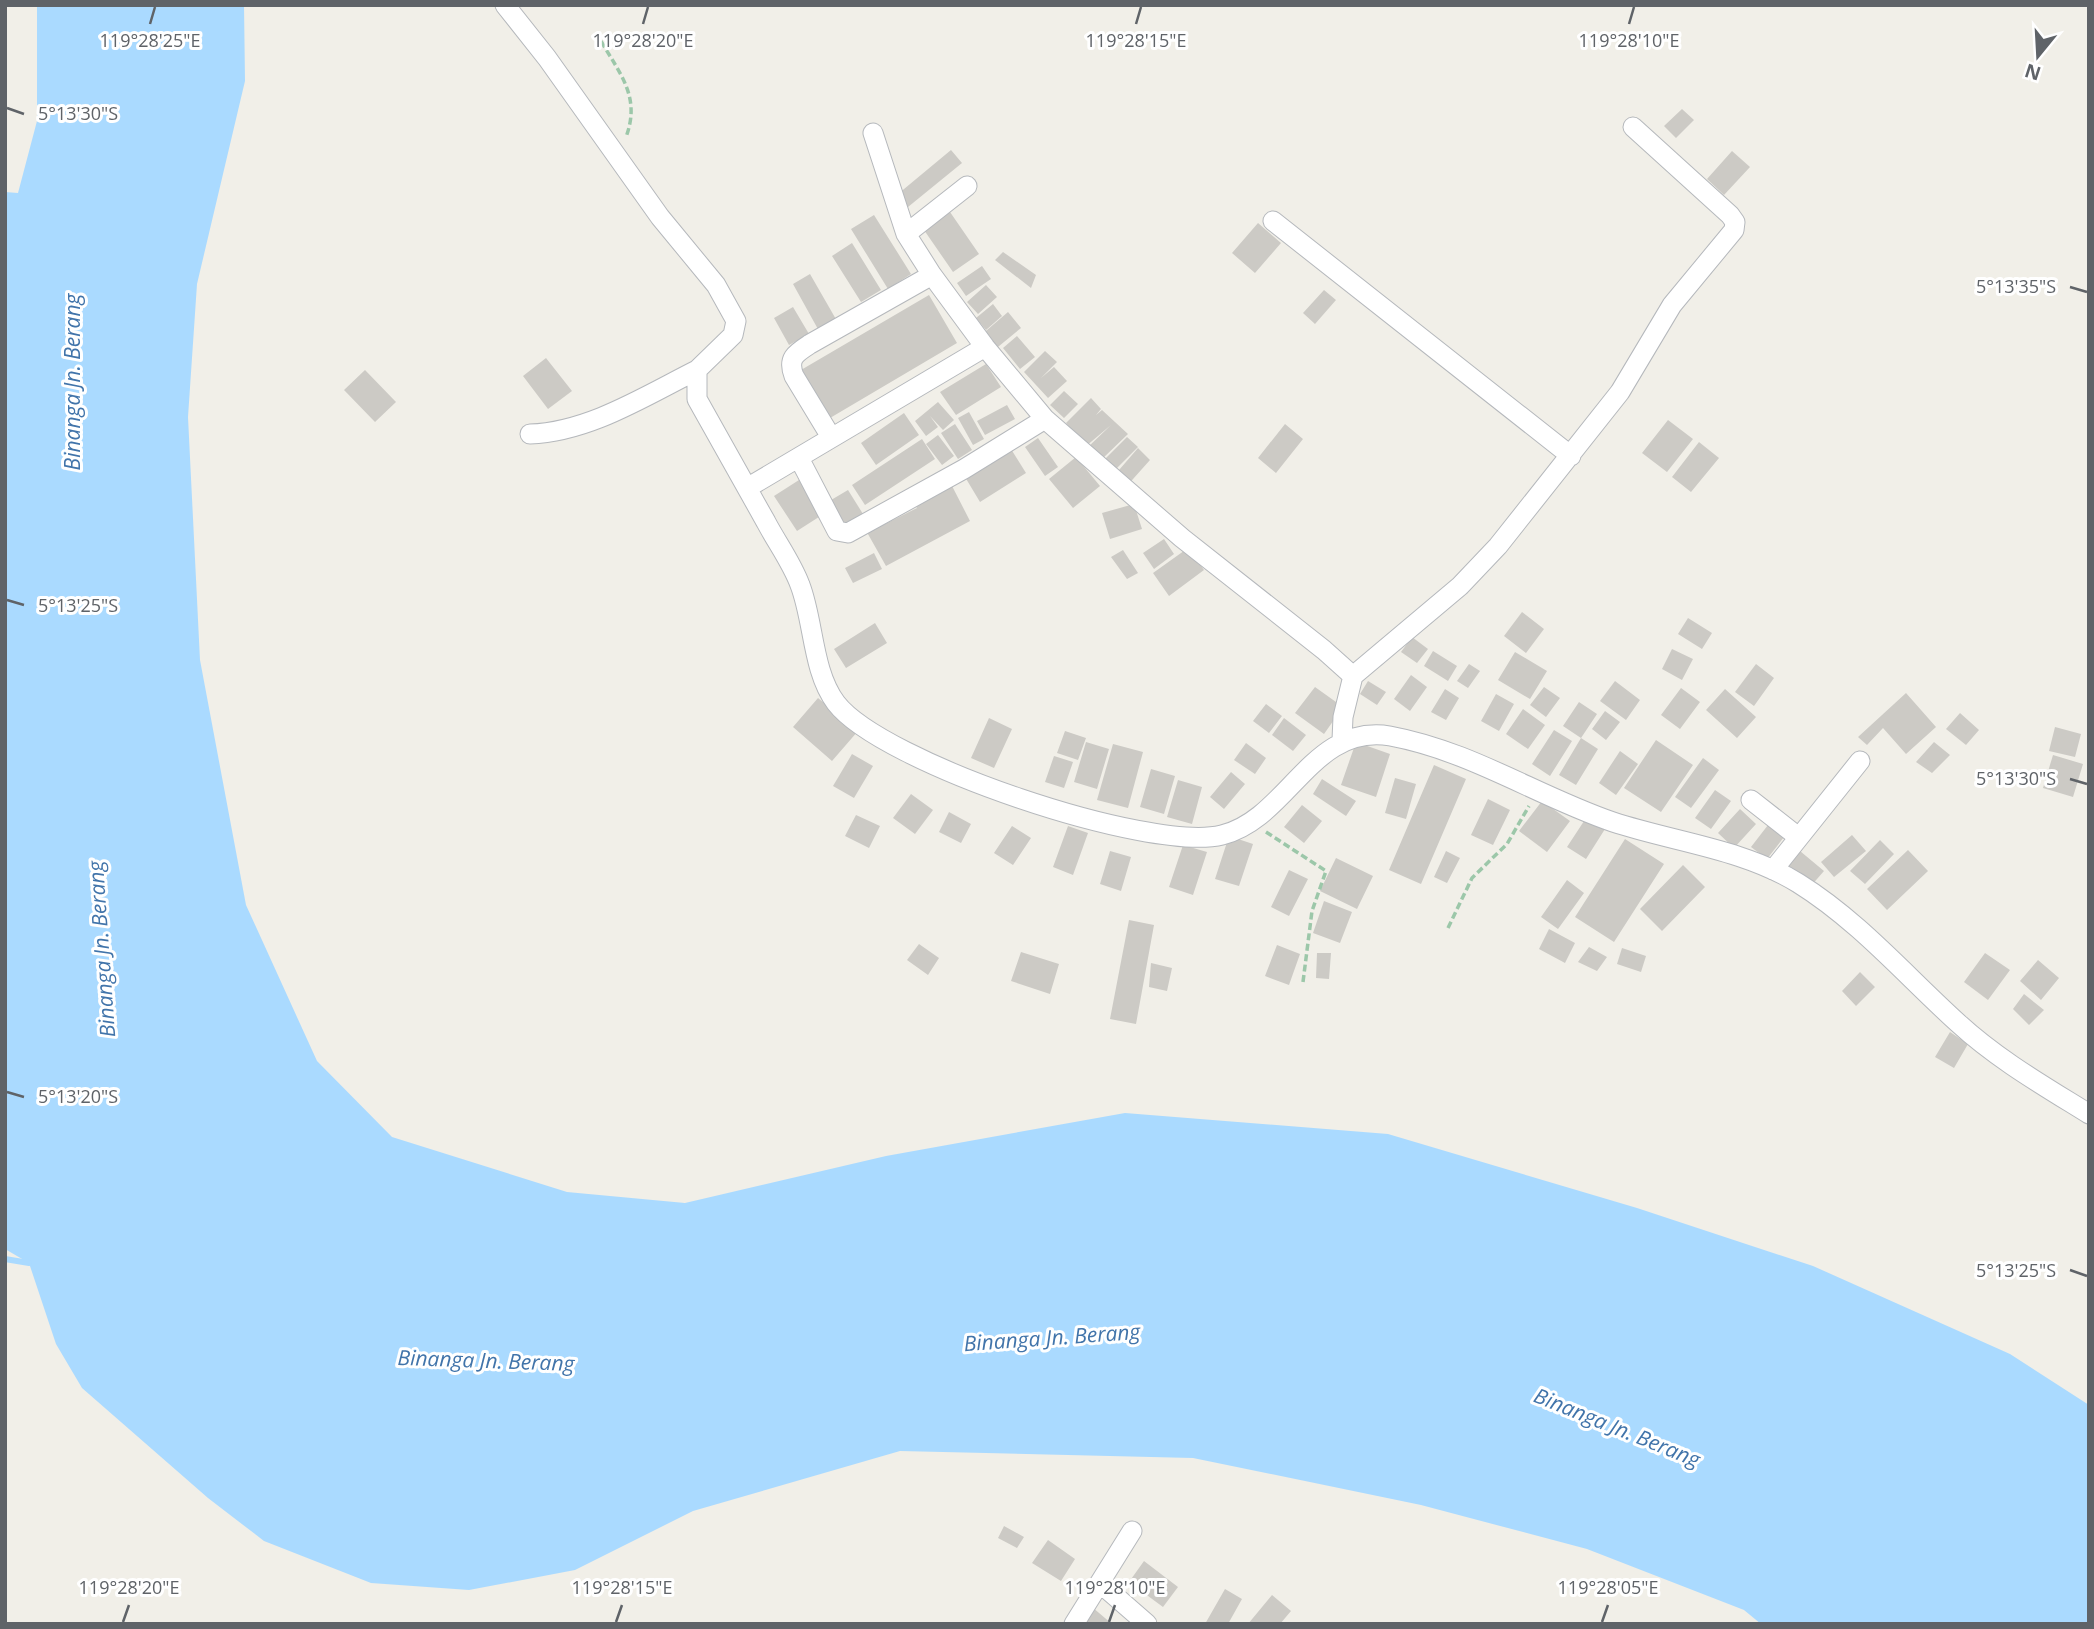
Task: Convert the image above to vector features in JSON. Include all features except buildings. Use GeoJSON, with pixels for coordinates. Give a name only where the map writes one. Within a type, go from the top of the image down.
{"type":"FeatureCollection","features":[{"type":"Feature","properties":{"kind":"street"},"geometry":{"type":"LineString","coordinates":[[505,5],[547,58],[660,217],[716,285],[736,321],[733,335],[697,370],[622,408],[554,433],[530,434]]}},
{"type":"Feature","properties":{"kind":"street"},"geometry":{"type":"LineString","coordinates":[[1342,740],[1343,717],[1353,676],[1460,586],[1498,546],[1620,392],[1672,306],[1730,236],[1735,226],[1730,215],[1633,127]]}},
{"type":"Feature","properties":{"kind":"street"},"geometry":{"type":"LineString","coordinates":[[873,133],[906,234],[932,275],[985,347],[1045,419],[1182,538],[1325,650],[1353,676]]}},
{"type":"Feature","properties":{"kind":"street"},"geometry":{"type":"LineString","coordinates":[[906,234],[967,186]]}},
{"type":"Feature","properties":{"kind":"street"},"geometry":{"type":"LineString","coordinates":[[1273,221],[1571,456]]}},
{"type":"Feature","properties":{"kind":"street"},"geometry":{"type":"LineString","coordinates":[[831,437],[794,376],[790,366],[792,358],[810,344],[932,275]]}},
{"type":"Feature","properties":{"kind":"street"},"geometry":{"type":"LineString","coordinates":[[747,488],[800,460],[831,437],[985,347]]}},
{"type":"Feature","properties":{"kind":"street"},"geometry":{"type":"LineString","coordinates":[[697,370],[696,398],[799,582],[833,699],[851,719],[878,737],[935,766],[1014,796],[1124,827],[1184,839],[1204,839],[1226,834],[1253,823],[1304,771],[1342,740],[1380,735],[1428,745],[1485,765],[1610,821],[1745,859],[1797,883],[1851,921],[1961,1026],[2024,1074],[2089,1114]]}},
{"type":"Feature","properties":{"kind":"street"},"geometry":{"type":"LineString","coordinates":[[800,460],[837,531],[848,533],[964,469],[1045,419]]}},
{"type":"Feature","properties":{"kind":"street"},"geometry":{"type":"LineString","coordinates":[[1773,870],[1797,836],[1860,761]]}},
{"type":"Feature","properties":{"kind":"street"},"geometry":{"type":"LineString","coordinates":[[1751,800],[1797,836]]}},
{"type":"Feature","properties":{"kind":"street"},"geometry":{"type":"LineString","coordinates":[[1074,1624],[1132,1531]]}},
{"type":"Feature","properties":{"kind":"street"},"geometry":{"type":"LineString","coordinates":[[1100,1583],[1147,1624]]}},
{"type":"Feature","properties":{"kind":"path"},"geometry":{"type":"LineString","coordinates":[[601,41],[632,94],[630,126],[618,158]]}},
{"type":"Feature","properties":{"kind":"path"},"geometry":{"type":"LineString","coordinates":[[1448,928],[1472,878],[1507,844],[1539,790]]}},
{"type":"Feature","properties":{"kind":"path"},"geometry":{"type":"LineString","coordinates":[[1253,823],[1326,871],[1312,911],[1303,982]]}},
{"type":"Feature","properties":{"kind":"water","name":"Binanga Jn. Berang"},"geometry":{"type":"Polygon","coordinates":[[[37,5],[244,5],[245,81],[197,284],[188,417],[200,660],[246,905],[317,1061],[392,1137],[567,1192],[685,1203],[886,1156],[1125,1113],[1388,1134],[1637,1208],[1813,1266],[2010,1354],[2089,1405],[2089,1624],[1761,1624],[1744,1610],[1587,1549],[1421,1505],[1193,1458],[900,1451],[693,1511],[575,1570],[469,1590],[371,1583],[264,1541],[208,1498],[82,1388],[56,1344],[29,1263],[5,1249],[5,192],[18,193],[37,121],[37,5]]]}},
{"type":"Feature","properties":{"kind":"waterway"},"geometry":{"type":"LineString","coordinates":[[5,1259],[29,1263]]}}]}
